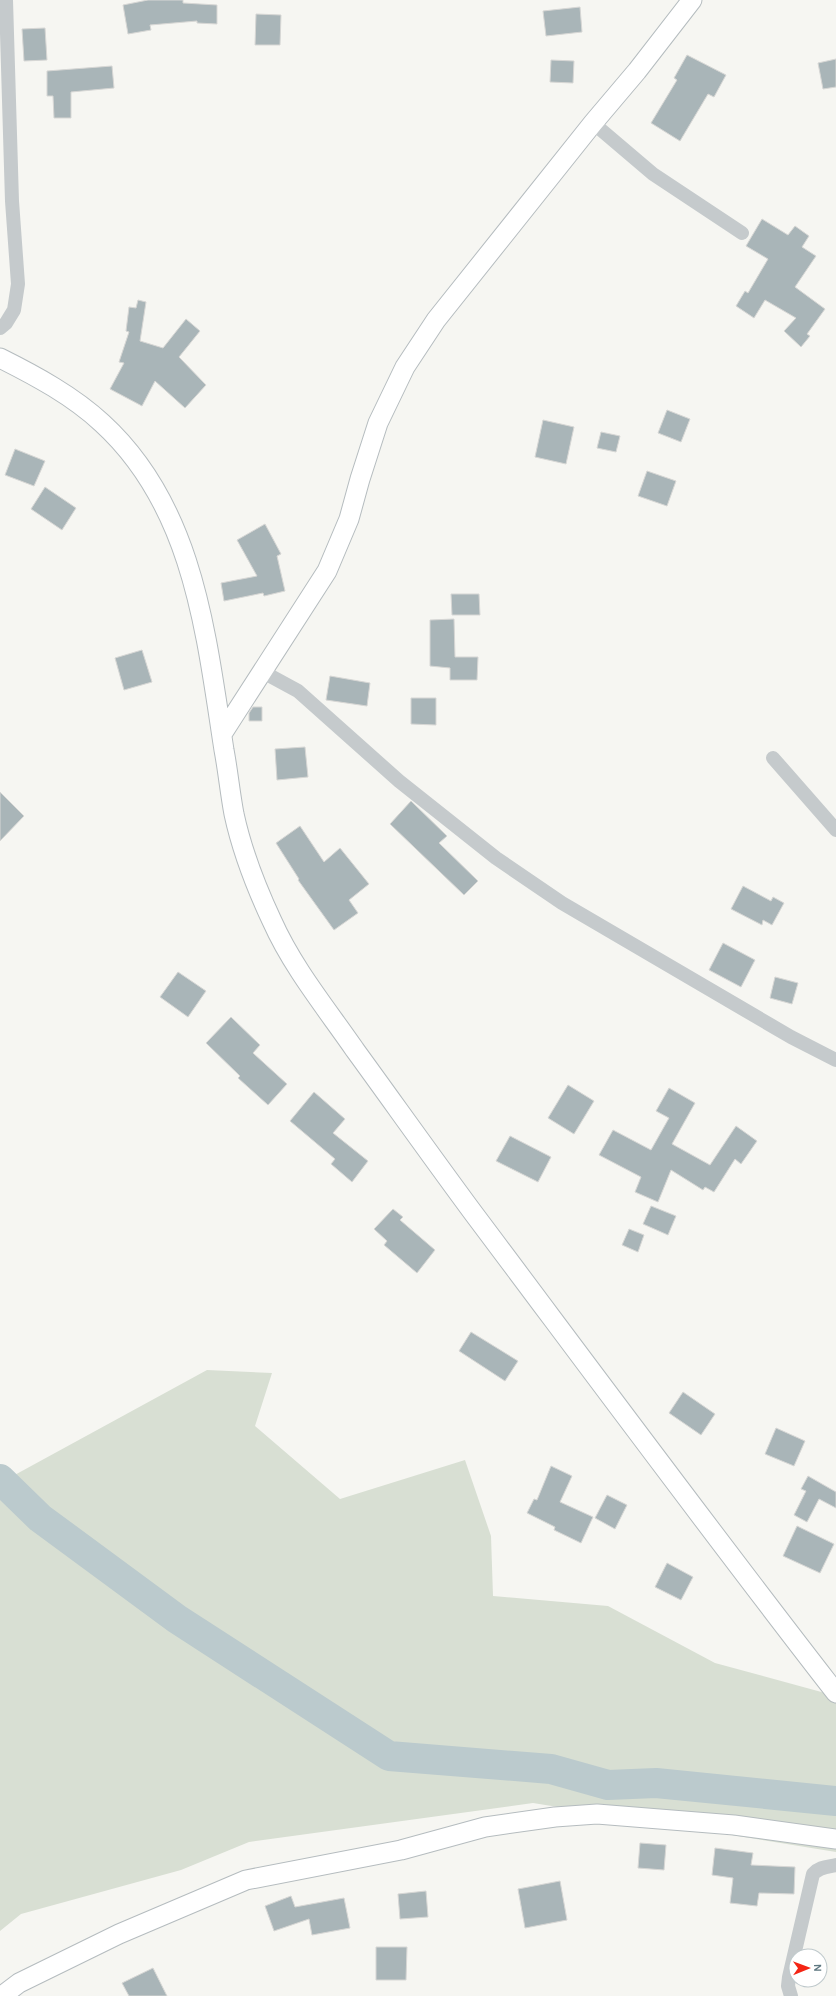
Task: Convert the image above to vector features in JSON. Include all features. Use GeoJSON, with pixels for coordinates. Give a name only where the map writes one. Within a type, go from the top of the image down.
{"type":"FeatureCollection","features":[{"type":"Feature","properties":{"kind":"street"},"geometry":{"type":"LineString","coordinates":[[0,328],[6,323],[14,310],[18,284],[12,201],[6,0]]}},
{"type":"Feature","properties":{"kind":"street"},"geometry":{"type":"LineString","coordinates":[[222,734],[327,571],[349,519],[378,423],[405,367],[436,320],[593,123],[638,71],[692,0]]}},
{"type":"Feature","properties":{"kind":"street"},"geometry":{"type":"LineString","coordinates":[[593,123],[653,174],[742,233]]}},
{"type":"Feature","properties":{"kind":"street"},"geometry":{"type":"LineString","coordinates":[[0,358],[68,396],[103,424],[133,456],[158,494],[176,528],[190,567],[201,613],[234,814],[247,860],[273,923],[299,972],[441,1170],[722,1545],[836,1693]]}},
{"type":"Feature","properties":{"kind":"street"},"geometry":{"type":"LineString","coordinates":[[263,672],[298,691],[399,781],[502,862],[562,903],[784,1033],[836,1060]]}},
{"type":"Feature","properties":{"kind":"street"},"geometry":{"type":"LineString","coordinates":[[774,758],[836,830]]}},
{"type":"Feature","properties":{"kind":"street"},"geometry":{"type":"LineString","coordinates":[[2,1996],[19,1983],[119,1934],[246,1880],[401,1850],[485,1827],[555,1816],[597,1814],[734,1825],[836,1839]]}},
{"type":"Feature","properties":{"kind":"street"},"geometry":{"type":"LineString","coordinates":[[791,1996],[788,1986],[789,1977],[813,1874],[823,1867],[836,1865]]}},
{"type":"Feature","properties":{"kind":"shaded area"},"geometry":{"type":"Polygon","coordinates":[[[207,1370],[272,1373],[255,1426],[340,1499],[465,1460],[491,1536],[493,1596],[608,1606],[715,1663],[836,1696],[836,1852],[533,1803],[249,1842],[181,1870],[21,1914],[0,1931],[0,1483],[207,1370]]]}},
{"type":"Feature","properties":{"kind":"building"},"geometry":{"type":"Polygon","coordinates":[[[148,0],[183,0],[183,3],[217,5],[217,24],[197,23],[197,21],[150,25],[151,30],[128,34],[123,5],[148,0]]]}},
{"type":"Feature","properties":{"kind":"building"},"geometry":{"type":"Polygon","coordinates":[[[580,7],[582,32],[546,36],[543,11],[580,7]]]}},
{"type":"Feature","properties":{"kind":"building"},"geometry":{"type":"Polygon","coordinates":[[[256,14],[281,15],[280,45],[255,45],[256,14]]]}},
{"type":"Feature","properties":{"kind":"building"},"geometry":{"type":"Polygon","coordinates":[[[45,28],[47,60],[24,61],[22,29],[45,28]]]}},
{"type":"Feature","properties":{"kind":"building"},"geometry":{"type":"Polygon","coordinates":[[[687,55],[726,75],[714,97],[708,94],[680,141],[651,123],[677,80],[674,78],[687,55]]]}},
{"type":"Feature","properties":{"kind":"building"},"geometry":{"type":"Polygon","coordinates":[[[836,59],[836,87],[823,89],[818,63],[836,59]]]}},
{"type":"Feature","properties":{"kind":"building"},"geometry":{"type":"Polygon","coordinates":[[[551,60],[574,61],[573,83],[550,82],[551,60]]]}},
{"type":"Feature","properties":{"kind":"building"},"geometry":{"type":"Polygon","coordinates":[[[112,66],[114,88],[71,92],[71,118],[54,118],[53,96],[47,96],[47,71],[112,66]]]}},
{"type":"Feature","properties":{"kind":"building"},"geometry":{"type":"Polygon","coordinates":[[[762,219],[788,235],[795,226],[809,236],[802,247],[816,256],[795,287],[825,309],[807,334],[810,336],[801,347],[784,331],[796,318],[765,300],[754,318],[736,306],[745,291],[748,293],[768,259],[746,246],[762,219]]]}},
{"type":"Feature","properties":{"kind":"building"},"geometry":{"type":"Polygon","coordinates":[[[138,300],[146,302],[140,341],[163,348],[186,319],[200,331],[179,357],[206,385],[185,408],[155,381],[142,406],[110,389],[124,363],[119,362],[129,332],[126,331],[129,307],[136,308],[138,300]]]}},
{"type":"Feature","properties":{"kind":"building"},"geometry":{"type":"Polygon","coordinates":[[[667,410],[690,419],[681,442],[658,433],[667,410]]]}},
{"type":"Feature","properties":{"kind":"building"},"geometry":{"type":"Polygon","coordinates":[[[543,420],[574,427],[566,464],[535,457],[543,420]]]}},
{"type":"Feature","properties":{"kind":"building"},"geometry":{"type":"Polygon","coordinates":[[[601,432],[620,436],[616,452],[597,448],[601,432]]]}},
{"type":"Feature","properties":{"kind":"building"},"geometry":{"type":"Polygon","coordinates":[[[15,449],[45,461],[34,486],[5,475],[15,449]]]}},
{"type":"Feature","properties":{"kind":"building"},"geometry":{"type":"Polygon","coordinates":[[[647,471],[676,481],[667,506],[638,496],[647,471]]]}},
{"type":"Feature","properties":{"kind":"building"},"geometry":{"type":"Polygon","coordinates":[[[45,487],[76,508],[62,530],[31,509],[45,487]]]}},
{"type":"Feature","properties":{"kind":"building"},"geometry":{"type":"Polygon","coordinates":[[[265,524],[281,554],[277,556],[285,591],[264,596],[263,593],[224,601],[221,583],[257,576],[237,540],[265,524]]]}},
{"type":"Feature","properties":{"kind":"building"},"geometry":{"type":"Polygon","coordinates":[[[451,594],[479,594],[480,615],[452,615],[451,594]]]}},
{"type":"Feature","properties":{"kind":"building"},"geometry":{"type":"Polygon","coordinates":[[[454,619],[455,657],[478,657],[477,680],[450,680],[450,668],[430,666],[430,620],[454,619]]]}},
{"type":"Feature","properties":{"kind":"building"},"geometry":{"type":"Polygon","coordinates":[[[142,650],[152,682],[124,690],[115,658],[142,650]]]}},
{"type":"Feature","properties":{"kind":"building"},"geometry":{"type":"Polygon","coordinates":[[[330,676],[370,683],[367,706],[326,700],[330,676]]]}},
{"type":"Feature","properties":{"kind":"building"},"geometry":{"type":"Polygon","coordinates":[[[411,698],[436,698],[436,725],[411,724],[411,698]]]}},
{"type":"Feature","properties":{"kind":"building"},"geometry":{"type":"Polygon","coordinates":[[[253,707],[262,707],[262,721],[249,721],[249,713],[253,707]]]}},
{"type":"Feature","properties":{"kind":"building"},"geometry":{"type":"Polygon","coordinates":[[[305,747],[308,777],[277,780],[275,749],[305,747]]]}},
{"type":"Feature","properties":{"kind":"building"},"geometry":{"type":"Polygon","coordinates":[[[0,792],[24,816],[0,841],[0,792]]]}},
{"type":"Feature","properties":{"kind":"building"},"geometry":{"type":"Polygon","coordinates":[[[411,801],[447,836],[439,843],[478,881],[464,895],[390,824],[411,801]]]}},
{"type":"Feature","properties":{"kind":"building"},"geometry":{"type":"Polygon","coordinates":[[[300,826],[324,862],[340,848],[369,884],[349,900],[358,913],[334,930],[298,880],[299,879],[276,843],[300,826]]]}},
{"type":"Feature","properties":{"kind":"building"},"geometry":{"type":"Polygon","coordinates":[[[743,886],[771,901],[773,897],[784,903],[772,925],[763,920],[762,925],[731,909],[743,886]]]}},
{"type":"Feature","properties":{"kind":"building"},"geometry":{"type":"Polygon","coordinates":[[[723,943],[755,960],[741,987],[709,970],[723,943]]]}},
{"type":"Feature","properties":{"kind":"building"},"geometry":{"type":"Polygon","coordinates":[[[178,972],[206,991],[188,1017],[160,997],[178,972]]]}},
{"type":"Feature","properties":{"kind":"building"},"geometry":{"type":"Polygon","coordinates":[[[775,977],[798,983],[792,1004],[770,998],[775,977]]]}},
{"type":"Feature","properties":{"kind":"building"},"geometry":{"type":"Polygon","coordinates":[[[231,1017],[260,1045],[253,1053],[287,1084],[268,1105],[238,1078],[240,1076],[206,1043],[231,1017]]]}},
{"type":"Feature","properties":{"kind":"building"},"geometry":{"type":"Polygon","coordinates":[[[568,1085],[594,1101],[574,1134],[548,1118],[568,1085]]]}},
{"type":"Feature","properties":{"kind":"building"},"geometry":{"type":"Polygon","coordinates":[[[669,1088],[695,1103],[672,1144],[710,1165],[736,1126],[757,1141],[741,1164],[735,1159],[714,1192],[705,1187],[703,1190],[671,1170],[658,1202],[635,1192],[641,1177],[599,1155],[613,1130],[651,1150],[669,1118],[656,1111],[669,1088]]]}},
{"type":"Feature","properties":{"kind":"building"},"geometry":{"type":"Polygon","coordinates":[[[314,1092],[345,1119],[333,1133],[368,1161],[352,1182],[331,1164],[335,1159],[290,1121],[314,1092]]]}},
{"type":"Feature","properties":{"kind":"building"},"geometry":{"type":"Polygon","coordinates":[[[510,1136],[551,1157],[538,1182],[496,1161],[510,1136]]]}},
{"type":"Feature","properties":{"kind":"building"},"geometry":{"type":"Polygon","coordinates":[[[651,1206],[676,1216],[668,1235],[643,1224],[651,1206]]]}},
{"type":"Feature","properties":{"kind":"building"},"geometry":{"type":"Polygon","coordinates":[[[393,1209],[403,1217],[400,1220],[435,1250],[417,1273],[384,1245],[387,1241],[374,1229],[393,1209]]]}},
{"type":"Feature","properties":{"kind":"building"},"geometry":{"type":"Polygon","coordinates":[[[629,1229],[644,1235],[638,1252],[622,1245],[629,1229]]]}},
{"type":"Feature","properties":{"kind":"building"},"geometry":{"type":"Polygon","coordinates":[[[471,1332],[518,1361],[505,1381],[459,1351],[471,1332]]]}},
{"type":"Feature","properties":{"kind":"building"},"geometry":{"type":"Polygon","coordinates":[[[683,1392],[715,1414],[701,1435],[669,1413],[683,1392]]]}},
{"type":"Feature","properties":{"kind":"building"},"geometry":{"type":"Polygon","coordinates":[[[776,1428],[805,1441],[794,1466],[765,1454],[776,1428]]]}},
{"type":"Feature","properties":{"kind":"building"},"geometry":{"type":"Polygon","coordinates":[[[551,1466],[572,1476],[560,1502],[593,1517],[581,1543],[554,1530],[555,1527],[527,1513],[534,1499],[537,1500],[551,1466]]]}},
{"type":"Feature","properties":{"kind":"building"},"geometry":{"type":"Polygon","coordinates":[[[808,1476],[836,1492],[836,1508],[819,1499],[807,1522],[794,1515],[806,1491],[801,1489],[808,1476]]]}},
{"type":"Feature","properties":{"kind":"building"},"geometry":{"type":"Polygon","coordinates":[[[607,1495],[627,1505],[615,1529],[595,1518],[607,1495]]]}},
{"type":"Feature","properties":{"kind":"building"},"geometry":{"type":"Polygon","coordinates":[[[797,1526],[834,1544],[820,1573],[783,1556],[797,1526]]]}},
{"type":"Feature","properties":{"kind":"building"},"geometry":{"type":"Polygon","coordinates":[[[667,1563],[693,1577],[681,1600],[655,1587],[667,1563]]]}},
{"type":"Feature","properties":{"kind":"building"},"geometry":{"type":"Polygon","coordinates":[[[640,1843],[666,1845],[664,1870],[638,1868],[640,1843]]]}},
{"type":"Feature","properties":{"kind":"building"},"geometry":{"type":"Polygon","coordinates":[[[715,1848],[753,1853],[751,1865],[795,1867],[794,1894],[759,1893],[757,1906],[730,1903],[733,1878],[712,1875],[715,1848]]]}},
{"type":"Feature","properties":{"kind":"building"},"geometry":{"type":"Polygon","coordinates":[[[560,1881],[567,1920],[525,1928],[518,1889],[560,1881]]]}},
{"type":"Feature","properties":{"kind":"building"},"geometry":{"type":"Polygon","coordinates":[[[426,1891],[428,1917],[400,1919],[398,1894],[426,1891]]]}},
{"type":"Feature","properties":{"kind":"building"},"geometry":{"type":"Polygon","coordinates":[[[291,1896],[295,1907],[344,1898],[350,1928],[312,1935],[309,1919],[274,1931],[265,1906],[291,1896]]]}},
{"type":"Feature","properties":{"kind":"building"},"geometry":{"type":"Polygon","coordinates":[[[376,1947],[407,1947],[406,1980],[376,1980],[376,1947]]]}},
{"type":"Feature","properties":{"kind":"building"},"geometry":{"type":"Polygon","coordinates":[[[153,1968],[167,1996],[129,1996],[122,1983],[153,1968]]]}},
{"type":"Feature","properties":{"kind":"waterway"},"geometry":{"type":"LineString","coordinates":[[0,1479],[40,1518],[177,1619],[389,1756],[551,1769],[608,1785],[656,1783],[836,1801]]}}]}
